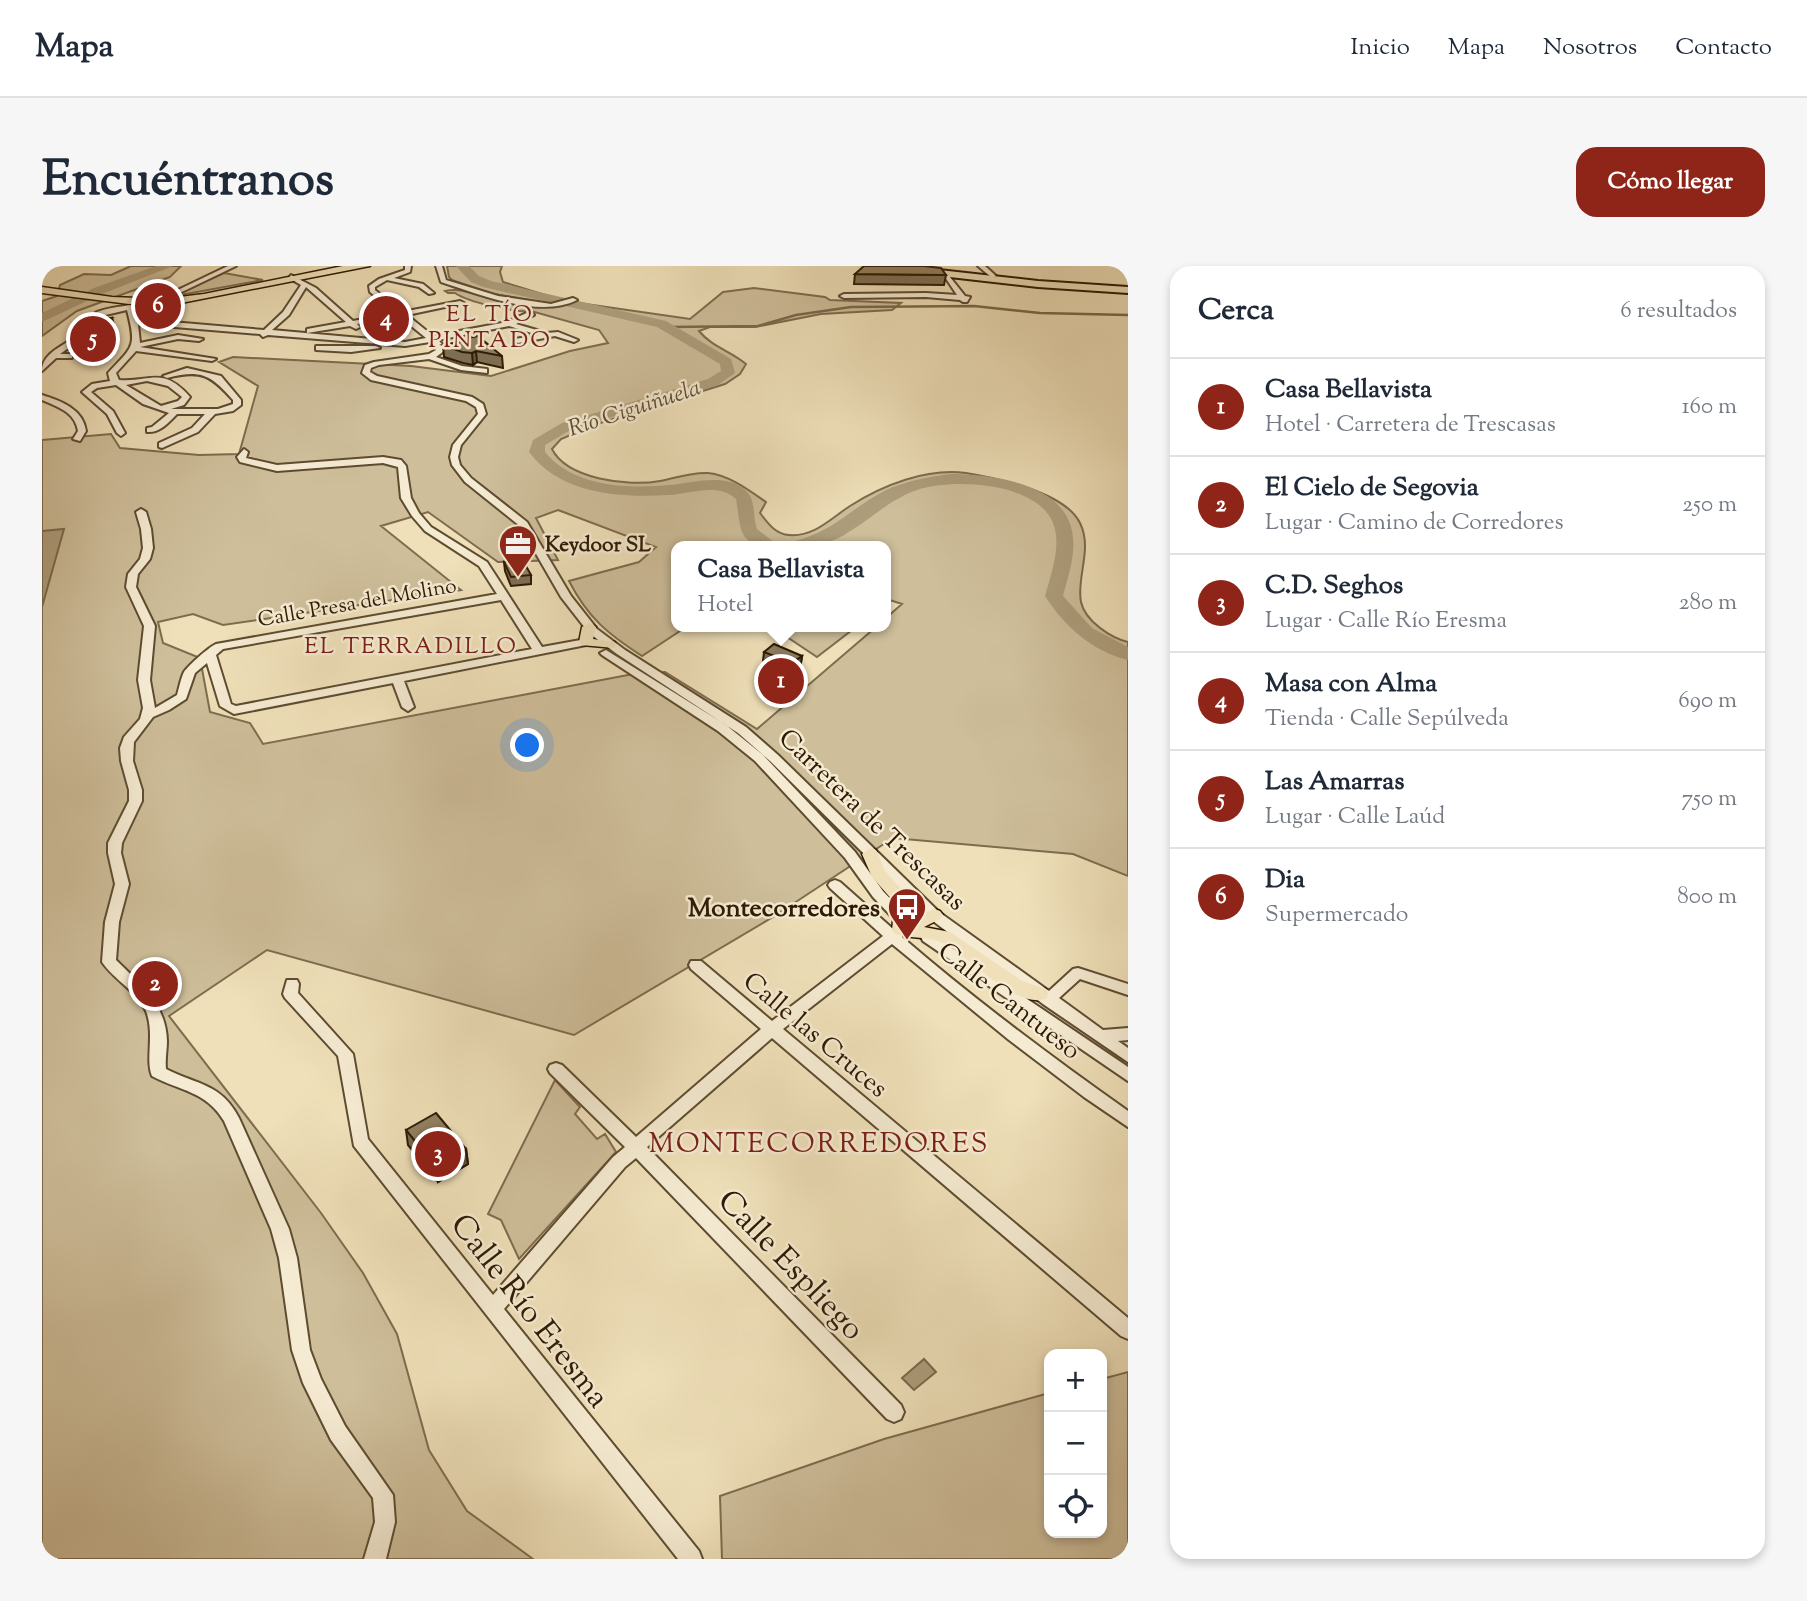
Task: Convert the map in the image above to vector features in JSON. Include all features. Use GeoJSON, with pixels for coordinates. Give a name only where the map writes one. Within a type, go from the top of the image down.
{"type":"FeatureCollection","features":[{"type":"Feature","properties":{"kind":"highway"},"geometry":{"type":"LineString","coordinates":[[879,266],[1128,289]]}},
{"type":"Feature","properties":{"kind":"highway"},"geometry":{"type":"LineString","coordinates":[[906,266],[1128,289]]}},
{"type":"Feature","properties":{"kind":"main road"},"geometry":{"type":"LineString","coordinates":[[170,299],[341,266]]}},
{"type":"Feature","properties":{"kind":"main road"},"geometry":{"type":"LineString","coordinates":[[42,289],[126,301],[170,299],[212,295],[352,266]]}},
{"type":"Feature","properties":{"kind":"main road"},"geometry":{"type":"LineString","coordinates":[[314,272],[366,266]]}},
{"type":"Feature","properties":{"kind":"main road"},"geometry":{"type":"LineString","coordinates":[[589,627],[598,645]]}},
{"type":"Feature","properties":{"kind":"main road"},"geometry":{"type":"LineString","coordinates":[[870,854],[878,873],[904,902],[897,928]]}},
{"type":"Feature","properties":{"kind":"main road"},"geometry":{"type":"LineString","coordinates":[[897,928],[934,915]]}},
{"type":"Feature","properties":{"kind":"main road"},"geometry":{"type":"LineString","coordinates":[[897,928],[944,936],[1007,981],[1044,997]]}},
{"type":"Feature","properties":{"kind":"street"},"geometry":{"type":"LineString","coordinates":[[170,299],[233,266]]}},
{"type":"Feature","properties":{"kind":"street"},"geometry":{"type":"LineString","coordinates":[[408,266],[407,272],[386,278],[374,285],[372,291],[441,349],[429,357]]}},
{"type":"Feature","properties":{"kind":"street"},"geometry":{"type":"LineString","coordinates":[[439,266],[442,280],[480,295],[559,305],[571,301]]}},
{"type":"Feature","properties":{"kind":"street"},"geometry":{"type":"LineString","coordinates":[[981,266],[993,276]]}},
{"type":"Feature","properties":{"kind":"street"},"geometry":{"type":"LineString","coordinates":[[844,296],[967,302],[946,274]]}},
{"type":"Feature","properties":{"kind":"street"},"geometry":{"type":"LineString","coordinates":[[291,277],[314,289],[369,340]]}},
{"type":"Feature","properties":{"kind":"street"},"geometry":{"type":"LineString","coordinates":[[386,278],[421,285],[431,293]]}},
{"type":"Feature","properties":{"kind":"street"},"geometry":{"type":"LineString","coordinates":[[256,341],[289,310],[304,285]]}},
{"type":"Feature","properties":{"kind":"street"},"geometry":{"type":"LineString","coordinates":[[42,369],[54,357],[52,355],[89,328],[93,318],[126,301],[134,321],[137,347]]}},
{"type":"Feature","properties":{"kind":"street"},"geometry":{"type":"LineString","coordinates":[[293,334],[460,303]]}},
{"type":"Feature","properties":{"kind":"street"},"geometry":{"type":"LineString","coordinates":[[351,350],[405,344],[509,324],[531,313]]}},
{"type":"Feature","properties":{"kind":"street"},"geometry":{"type":"LineString","coordinates":[[203,320],[273,326]]}},
{"type":"Feature","properties":{"kind":"street"},"geometry":{"type":"LineString","coordinates":[[134,321],[405,344]]}},
{"type":"Feature","properties":{"kind":"street"},"geometry":{"type":"LineString","coordinates":[[509,324],[547,335]]}},
{"type":"Feature","properties":{"kind":"street"},"geometry":{"type":"LineString","coordinates":[[471,331],[480,338]]}},
{"type":"Feature","properties":{"kind":"street"},"geometry":{"type":"LineString","coordinates":[[518,341],[555,334],[574,340]]}},
{"type":"Feature","properties":{"kind":"street"},"geometry":{"type":"LineString","coordinates":[[167,376],[187,370],[223,381],[237,400],[237,405],[212,412],[174,413],[145,403],[113,379],[112,373],[137,347],[178,337],[199,339]]}},
{"type":"Feature","properties":{"kind":"street"},"geometry":{"type":"LineString","coordinates":[[137,347],[212,359]]}},
{"type":"Feature","properties":{"kind":"street"},"geometry":{"type":"LineString","coordinates":[[54,357],[69,356]]}},
{"type":"Feature","properties":{"kind":"street","name":"Carretera de Trescasas"},"geometry":{"type":"LineString","coordinates":[[484,371],[461,368],[429,357],[379,362],[368,367],[366,373],[374,378],[469,399],[480,406],[481,414],[457,445],[454,457],[456,466],[468,480],[524,524],[566,597],[589,627],[598,645],[749,735],[934,915],[1128,1056]]}},
{"type":"Feature","properties":{"kind":"street"},"geometry":{"type":"LineString","coordinates":[[121,433],[110,413],[86,392],[95,386],[159,378],[186,397],[177,404],[159,409]]}},
{"type":"Feature","properties":{"kind":"street"},"geometry":{"type":"LineString","coordinates":[[42,397],[71,411],[79,419],[82,431],[77,439]]}},
{"type":"Feature","properties":{"kind":"street"},"geometry":{"type":"LineString","coordinates":[[162,445],[195,430],[212,412]]}},
{"type":"Feature","properties":{"kind":"street"},"geometry":{"type":"LineString","coordinates":[[150,430],[174,413]]}},
{"type":"Feature","properties":{"kind":"street"},"geometry":{"type":"LineString","coordinates":[[244,452],[241,457],[243,460],[273,468],[383,460],[398,462],[402,466],[406,498],[415,514],[428,528],[484,564],[539,651]]}},
{"type":"Feature","properties":{"kind":"street"},"geometry":{"type":"LineString","coordinates":[[141,512],[148,552],[134,572],[131,583],[135,598],[148,616],[149,623],[144,674],[149,714]]}},
{"type":"Feature","properties":{"kind":"street","name":"Calle Presa del Molino"},"geometry":{"type":"LineString","coordinates":[[214,651],[503,596]]}},
{"type":"Feature","properties":{"kind":"street"},"geometry":{"type":"LineString","coordinates":[[375,1559],[385,1522],[383,1494],[338,1433],[313,1383],[301,1350],[289,1258],[280,1229],[231,1118],[224,1103],[213,1094],[158,1072],[159,1040],[155,1010],[141,989],[109,962],[114,912],[122,887],[114,846],[134,809],[137,793],[131,780],[126,747],[130,737],[149,714],[165,708],[181,697],[193,668],[214,651],[224,704],[234,710],[539,651],[598,645],[722,728],[759,758],[850,855],[878,894],[897,928],[773,1028],[619,1162],[493,1309]]}},
{"type":"Feature","properties":{"kind":"street"},"geometry":{"type":"LineString","coordinates":[[397,679],[408,706]]}},
{"type":"Feature","properties":{"kind":"street","name":"Calle Cantueso"},"geometry":{"type":"LineString","coordinates":[[835,885],[897,928],[975,1008],[1128,1120]]}},
{"type":"Feature","properties":{"kind":"street"},"geometry":{"type":"LineString","coordinates":[[928,937],[1128,1075]]}},
{"type":"Feature","properties":{"kind":"street","name":"Calle las Cruces"},"geometry":{"type":"LineString","coordinates":[[696,965],[1128,1330]]}},
{"type":"Feature","properties":{"kind":"street"},"geometry":{"type":"LineString","coordinates":[[1044,997],[1078,974],[1128,990]]}},
{"type":"Feature","properties":{"kind":"street","name":"Calle Río Eresma"},"geometry":{"type":"LineString","coordinates":[[292,984],[290,994],[345,1054],[360,1141],[691,1559]]}},
{"type":"Feature","properties":{"kind":"street"},"geometry":{"type":"LineString","coordinates":[[1099,1036],[1128,1034]]}},
{"type":"Feature","properties":{"kind":"street","name":"Calle Espliego"},"geometry":{"type":"LineString","coordinates":[[556,1069],[636,1147],[894,1412]]}},
{"type":"Feature","properties":{"kind":"shaded area"},"geometry":{"type":"Polygon","coordinates":[[[131,266],[181,266],[170,277],[77,311],[42,336],[42,301],[57,296],[60,285],[84,274],[111,275],[131,266]]]}},
{"type":"Feature","properties":{"kind":"shaded area"},"geometry":{"type":"Polygon","coordinates":[[[447,266],[502,266],[500,272],[503,282],[565,301],[690,319],[723,292],[754,288],[825,297],[830,300],[901,303],[892,310],[821,314],[755,327],[710,327],[699,331],[746,364],[740,374],[725,384],[594,425],[561,439],[552,449],[571,468],[584,474],[616,481],[647,483],[690,474],[716,474],[766,502],[760,513],[776,530],[789,535],[814,530],[863,498],[891,485],[936,473],[966,473],[995,479],[1029,488],[1060,503],[1072,512],[1084,533],[1085,553],[1080,593],[1083,609],[1100,628],[1128,642],[1128,876],[1073,854],[893,838],[773,917],[574,1035],[267,950],[169,1016],[321,1213],[363,1273],[397,1334],[429,1450],[467,1511],[533,1559],[42,1559],[42,440],[111,434],[120,448],[199,455],[239,454],[258,386],[219,362],[233,357],[411,366],[491,376],[570,351],[608,343],[599,330],[531,311],[492,306],[445,291],[463,291],[528,305],[563,306],[489,293],[452,280],[447,266]],[[558,510],[536,518],[558,560],[498,562],[428,512],[381,526],[461,590],[223,625],[193,614],[158,622],[163,643],[200,658],[210,712],[250,723],[263,744],[628,675],[665,672],[757,729],[870,632],[891,632],[891,614],[902,604],[891,600],[891,541],[671,541],[671,632],[678,632],[642,656],[591,615],[569,581],[639,562],[656,547],[558,510]]]}},
{"type":"Feature","properties":{"kind":"shaded area"},"geometry":{"type":"Polygon","coordinates":[[[224,273],[263,280],[175,296],[177,294],[224,273]]]}},
{"type":"Feature","properties":{"kind":"shaded area"},"geometry":{"type":"Polygon","coordinates":[[[64,529],[42,607],[42,531],[64,529]]]}},
{"type":"Feature","properties":{"kind":"shaded area"},"geometry":{"type":"Polygon","coordinates":[[[787,632],[850,632],[817,657],[787,637],[787,632]]]}},
{"type":"Feature","properties":{"kind":"shaded area"},"geometry":{"type":"Polygon","coordinates":[[[555,1080],[580,1107],[575,1114],[597,1139],[605,1134],[616,1152],[519,1259],[501,1220],[488,1214],[555,1080]]]}},
{"type":"Feature","properties":{"kind":"shaded area"},"geometry":{"type":"Polygon","coordinates":[[[924,1359],[936,1372],[914,1390],[902,1378],[924,1359]]]}},
{"type":"Feature","properties":{"kind":"shaded area"},"geometry":{"type":"Polygon","coordinates":[[[1128,1372],[1128,1559],[722,1559],[720,1496],[884,1439],[1044,1394],[1044,1538],[1107,1538],[1107,1378],[1128,1372]]]}},
{"type":"Feature","properties":{"kind":"building"},"geometry":{"type":"Polygon","coordinates":[[[864,266],[924,266],[941,268],[946,275],[855,274],[864,266]]]}},
{"type":"Feature","properties":{"kind":"building"},"geometry":{"type":"Polygon","coordinates":[[[95,317],[112,318],[86,338],[70,337],[95,317]]]}},
{"type":"Feature","properties":{"kind":"building"},"geometry":{"type":"Polygon","coordinates":[[[478,336],[502,356],[476,351],[462,352],[443,345],[459,342],[457,340],[478,336]]]}},
{"type":"Feature","properties":{"kind":"building"},"geometry":{"type":"Polygon","coordinates":[[[522,559],[531,575],[511,577],[504,562],[522,559]]]}},
{"type":"Feature","properties":{"kind":"building"},"geometry":{"type":"Polygon","coordinates":[[[774,644],[802,656],[791,663],[764,652],[774,644]]]}},
{"type":"Feature","properties":{"kind":"building"},"geometry":{"type":"Polygon","coordinates":[[[436,1113],[466,1149],[436,1167],[406,1130],[436,1113]]]}},
{"type":"Feature","properties":{"kind":"waterway"},"geometry":{"type":"LineString","coordinates":[[42,318],[98,291],[167,266]]}},
{"type":"Feature","properties":{"kind":"waterway","name":"Río Ciguiñuela"},"geometry":{"type":"LineString","coordinates":[[462,266],[475,279],[487,284],[661,324],[726,362],[728,373],[713,382],[567,426],[538,443],[537,452],[547,465],[561,474],[578,482],[597,486],[637,491],[708,485],[730,488],[740,493],[744,499],[749,531],[761,541]]}},
{"type":"Feature","properties":{"kind":"waterway"},"geometry":{"type":"LineString","coordinates":[[669,327],[758,326],[796,315],[851,307],[974,306],[1040,313],[1128,315]]}},
{"type":"Feature","properties":{"kind":"waterway","name":"Río Ciguiñuela"},"geometry":{"type":"LineString","coordinates":[[816,541],[831,535],[892,494],[911,486],[950,479],[970,479],[1009,486],[1044,502],[1056,512],[1062,524],[1064,550],[1054,596],[1061,607],[1086,632],[1128,654]]}},
{"type":"Feature","properties":{"kind":"place","name":"Dia"},"geometry":{"type":"Point","coordinates":[158,306]}},
{"type":"Feature","properties":{"kind":"place","name":"Masa con Alma"},"geometry":{"type":"Point","coordinates":[386,319]}},
{"type":"Feature","properties":{"kind":"place","name":"Las Amarras"},"geometry":{"type":"Point","coordinates":[93,339]}},
{"type":"Feature","properties":{"kind":"place","name":"Keydoor SL"},"geometry":{"type":"Point","coordinates":[518,578]}},
{"type":"Feature","properties":{"kind":"place","name":"Casa Bellavista"},"geometry":{"type":"Point","coordinates":[781,681]}},
{"type":"Feature","properties":{"kind":"place","name":"Montecorredores"},"geometry":{"type":"Point","coordinates":[907,941]}},
{"type":"Feature","properties":{"kind":"place","name":"El Cielo de Segovia"},"geometry":{"type":"Point","coordinates":[155,984]}},
{"type":"Feature","properties":{"kind":"place","name":"C.D. Seghos"},"geometry":{"type":"Point","coordinates":[438,1154]}},
{"type":"Feature","properties":{"kind":"district","name":"EL TÍO PINTADO"},"geometry":{"type":"Point","coordinates":[490,326]}},
{"type":"Feature","properties":{"kind":"district","name":"EL TERRADILLO"},"geometry":{"type":"Point","coordinates":[411,645]}},
{"type":"Feature","properties":{"kind":"district","name":"MONTECORREDORES"},"geometry":{"type":"Point","coordinates":[819,1142]}}]}
